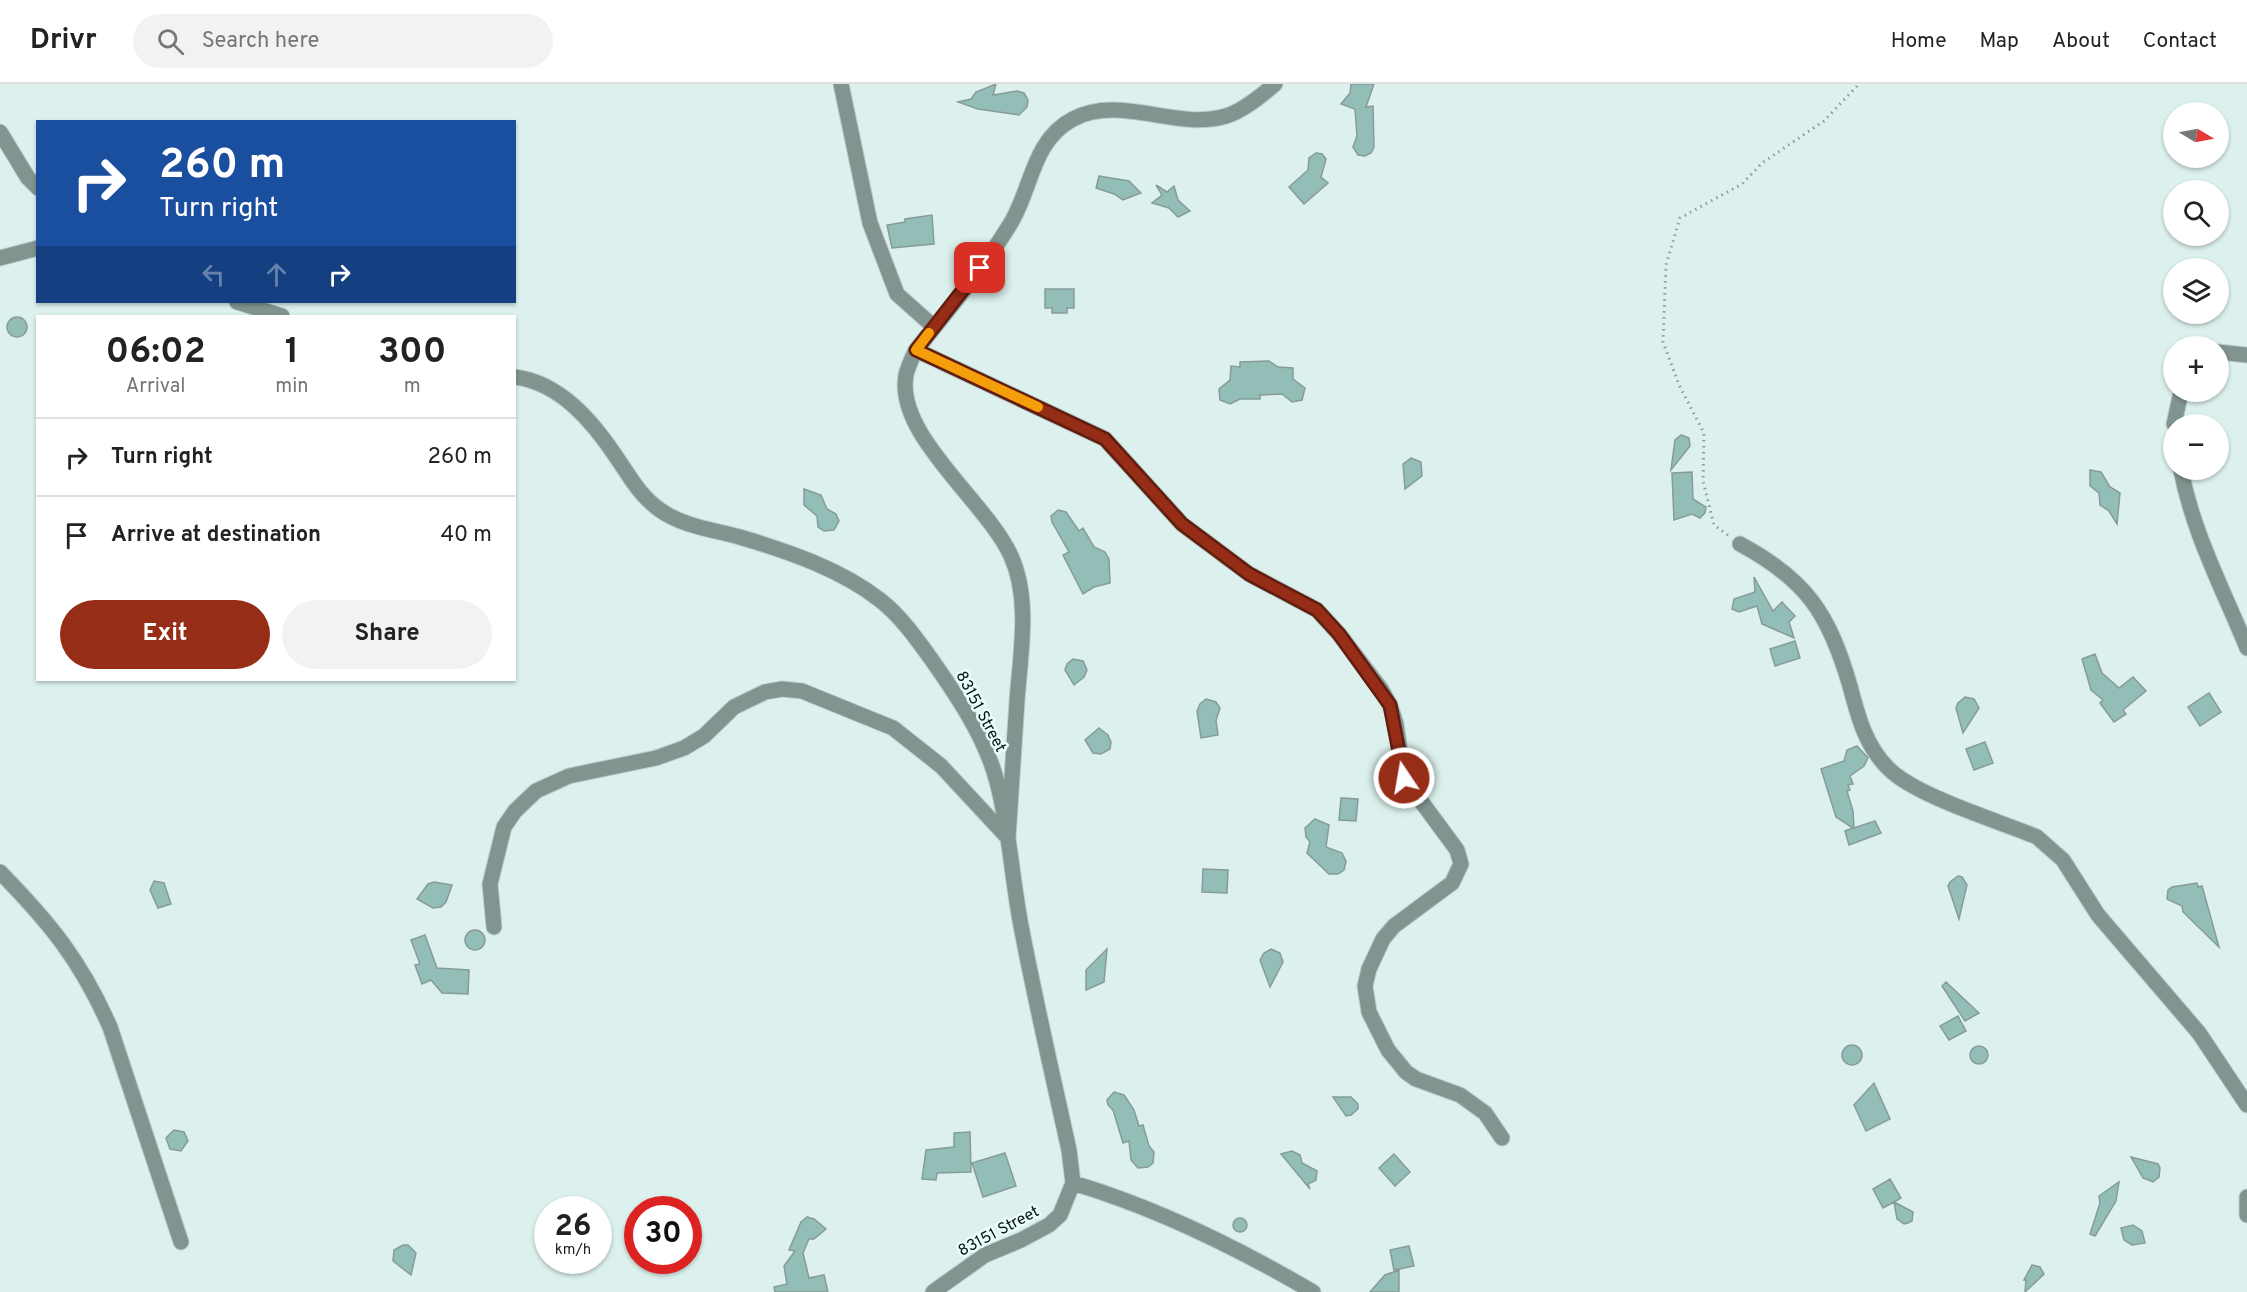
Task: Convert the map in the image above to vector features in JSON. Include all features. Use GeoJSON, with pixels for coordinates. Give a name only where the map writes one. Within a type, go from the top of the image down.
{"type":"FeatureCollection","features":[{"type":"Feature","properties":{"kind":"street"},"geometry":{"type":"LineString","coordinates":[[841,84],[873,233],[897,294],[934,327]]}},
{"type":"Feature","properties":{"kind":"street"},"geometry":{"type":"LineString","coordinates":[[1008,838],[1020,663],[1020,586],[1012,559],[1001,536],[928,446],[910,416],[906,376],[916,350],[1011,225],[1034,164],[1058,128],[1076,118],[1112,111],[1191,118],[1227,116],[1256,91],[1275,84]]}},
{"type":"Feature","properties":{"kind":"street"},"geometry":{"type":"LineString","coordinates":[[0,132],[28,178],[36,186]]}},
{"type":"Feature","properties":{"kind":"street"},"geometry":{"type":"LineString","coordinates":[[0,258],[36,249]]}},
{"type":"Feature","properties":{"kind":"street"},"geometry":{"type":"LineString","coordinates":[[240,303],[279,315]]}},
{"type":"Feature","properties":{"kind":"street"},"geometry":{"type":"LineString","coordinates":[[916,350],[1105,439],[1182,524],[1249,574],[1317,610],[1339,634],[1381,690],[1390,705],[1396,724],[1404,778],[1457,850],[1461,864],[1452,883],[1395,926],[1383,939],[1369,969],[1365,986],[1369,1012],[1388,1050],[1406,1072],[1416,1079],[1460,1095],[1485,1113],[1502,1138]]}},
{"type":"Feature","properties":{"kind":"street"},"geometry":{"type":"LineString","coordinates":[[2229,353],[2247,355]]}},
{"type":"Feature","properties":{"kind":"street","name":"83151 Street"},"geometry":{"type":"LineString","coordinates":[[516,378],[555,390],[584,416],[618,459],[631,482],[660,510],[711,531],[780,550],[838,574],[881,600],[919,642],[957,696],[981,742],[997,781],[1021,926],[1069,1150],[1073,1183],[1060,1215],[1049,1226],[985,1255],[933,1292]]}},
{"type":"Feature","properties":{"kind":"street"},"geometry":{"type":"LineString","coordinates":[[2183,480],[2189,507],[2210,564],[2247,648]]}},
{"type":"Feature","properties":{"kind":"street"},"geometry":{"type":"LineString","coordinates":[[1740,544],[1764,557],[1805,590],[1830,627],[1866,739],[1890,770],[1926,792],[2037,837],[2051,848],[2063,860],[2098,915],[2199,1033],[2247,1105]]}},
{"type":"Feature","properties":{"kind":"street"},"geometry":{"type":"LineString","coordinates":[[494,927],[490,884],[504,827],[515,811],[537,792],[568,776],[656,758],[684,748],[705,736],[734,707],[765,692],[782,689],[802,691],[892,728],[941,766],[1008,838]]}},
{"type":"Feature","properties":{"kind":"street"},"geometry":{"type":"LineString","coordinates":[[0,872],[74,956],[95,993],[113,1038],[181,1242]]}},
{"type":"Feature","properties":{"kind":"street"},"geometry":{"type":"LineString","coordinates":[[1073,1183],[1100,1191],[1244,1252],[1313,1292]]}},
{"type":"Feature","properties":{"kind":"street"},"geometry":{"type":"LineString","coordinates":[[2247,1197],[2247,1215]]}},
{"type":"Feature","properties":{"kind":"path"},"geometry":{"type":"LineString","coordinates":[[1740,544],[1714,525],[1703,481],[1704,433],[1679,385],[1663,342],[1666,265],[1680,218],[1742,184],[1762,163],[1824,121],[1859,84]]}},
{"type":"Feature","properties":{"kind":"building"},"geometry":{"type":"Polygon","coordinates":[[[996,84],[993,95],[1017,91],[1024,93],[1028,100],[1027,107],[1019,115],[978,109],[958,102],[971,99],[976,92],[996,84]]]}},
{"type":"Feature","properties":{"kind":"building"},"geometry":{"type":"Polygon","coordinates":[[[1351,84],[1374,84],[1366,107],[1373,106],[1374,147],[1371,153],[1365,156],[1358,155],[1353,147],[1357,136],[1355,109],[1341,104],[1350,93],[1351,84]]]}},
{"type":"Feature","properties":{"kind":"building"},"geometry":{"type":"Polygon","coordinates":[[[1316,153],[1322,154],[1326,159],[1321,177],[1328,183],[1304,204],[1289,187],[1308,170],[1309,158],[1316,153]]]}},
{"type":"Feature","properties":{"kind":"building"},"geometry":{"type":"Polygon","coordinates":[[[1099,176],[1129,181],[1141,193],[1123,200],[1114,194],[1096,188],[1099,176]]]}},
{"type":"Feature","properties":{"kind":"building"},"geometry":{"type":"Polygon","coordinates":[[[1156,185],[1167,192],[1174,186],[1178,200],[1190,211],[1178,217],[1169,208],[1152,203],[1162,195],[1156,185]]]}},
{"type":"Feature","properties":{"kind":"building"},"geometry":{"type":"Polygon","coordinates":[[[932,215],[934,244],[892,248],[887,225],[905,222],[905,219],[932,215]]]}},
{"type":"Feature","properties":{"kind":"building"},"geometry":{"type":"Polygon","coordinates":[[[1045,289],[1074,289],[1074,308],[1067,308],[1067,313],[1052,313],[1052,308],[1045,308],[1045,289]]]}},
{"type":"Feature","properties":{"kind":"building"},"geometry":{"type":"Polygon","coordinates":[[[17,317],[24,320],[27,327],[24,334],[17,337],[10,334],[7,327],[10,320],[17,317]]]}},
{"type":"Feature","properties":{"kind":"building"},"geometry":{"type":"Polygon","coordinates":[[[1269,361],[1278,367],[1293,368],[1293,379],[1305,388],[1302,400],[1292,402],[1282,394],[1260,395],[1260,399],[1240,399],[1230,404],[1220,400],[1219,389],[1230,380],[1231,366],[1240,367],[1240,362],[1269,361]]]}},
{"type":"Feature","properties":{"kind":"building"},"geometry":{"type":"Polygon","coordinates":[[[1681,435],[1689,438],[1690,446],[1671,470],[1675,440],[1681,435]]]}},
{"type":"Feature","properties":{"kind":"building"},"geometry":{"type":"Polygon","coordinates":[[[1411,458],[1421,462],[1422,476],[1405,489],[1403,464],[1411,458]]]}},
{"type":"Feature","properties":{"kind":"building"},"geometry":{"type":"Polygon","coordinates":[[[2090,470],[2101,472],[2110,487],[2120,493],[2117,524],[2109,511],[2100,505],[2099,493],[2090,486],[2090,470]]]}},
{"type":"Feature","properties":{"kind":"building"},"geometry":{"type":"Polygon","coordinates":[[[1692,472],[1693,499],[1706,507],[1705,513],[1700,518],[1692,514],[1674,520],[1672,473],[1692,472]]]}},
{"type":"Feature","properties":{"kind":"building"},"geometry":{"type":"Polygon","coordinates":[[[804,489],[821,495],[827,509],[836,514],[839,521],[834,530],[824,531],[818,527],[817,516],[804,505],[804,489]]]}},
{"type":"Feature","properties":{"kind":"building"},"geometry":{"type":"Polygon","coordinates":[[[1058,510],[1066,512],[1079,531],[1083,528],[1094,547],[1105,552],[1109,559],[1110,583],[1094,587],[1083,594],[1063,555],[1069,552],[1052,522],[1051,516],[1058,510]]]}},
{"type":"Feature","properties":{"kind":"building"},"geometry":{"type":"Polygon","coordinates":[[[1754,577],[1773,611],[1782,602],[1795,616],[1789,622],[1794,638],[1762,624],[1757,606],[1739,612],[1732,609],[1734,599],[1755,592],[1754,577]]]}},
{"type":"Feature","properties":{"kind":"building"},"geometry":{"type":"Polygon","coordinates":[[[1795,641],[1800,658],[1775,666],[1770,649],[1795,641]]]}},
{"type":"Feature","properties":{"kind":"building"},"geometry":{"type":"Polygon","coordinates":[[[2095,654],[2102,673],[2119,688],[2133,677],[2146,691],[2123,710],[2126,714],[2114,722],[2100,703],[2103,700],[2091,690],[2082,659],[2095,654]]]}},
{"type":"Feature","properties":{"kind":"building"},"geometry":{"type":"Polygon","coordinates":[[[1073,659],[1083,661],[1087,670],[1084,677],[1074,685],[1065,670],[1067,664],[1073,659]]]}},
{"type":"Feature","properties":{"kind":"building"},"geometry":{"type":"Polygon","coordinates":[[[2209,693],[2221,712],[2200,726],[2188,707],[2209,693]]]}},
{"type":"Feature","properties":{"kind":"building"},"geometry":{"type":"Polygon","coordinates":[[[1965,697],[1974,699],[1979,708],[1963,733],[1956,708],[1965,697]]]}},
{"type":"Feature","properties":{"kind":"building"},"geometry":{"type":"Polygon","coordinates":[[[1206,699],[1216,702],[1220,708],[1216,720],[1218,735],[1201,738],[1197,711],[1206,699]]]}},
{"type":"Feature","properties":{"kind":"building"},"geometry":{"type":"Polygon","coordinates":[[[1099,728],[1108,735],[1111,742],[1110,749],[1101,754],[1093,753],[1085,740],[1099,728]]]}},
{"type":"Feature","properties":{"kind":"building"},"geometry":{"type":"Polygon","coordinates":[[[1985,742],[1993,763],[1974,770],[1966,749],[1985,742]]]}},
{"type":"Feature","properties":{"kind":"building"},"geometry":{"type":"Polygon","coordinates":[[[1857,746],[1868,758],[1864,766],[1850,776],[1853,784],[1848,785],[1850,790],[1847,791],[1853,811],[1854,828],[1875,821],[1881,833],[1849,845],[1845,831],[1853,828],[1836,817],[1821,769],[1844,761],[1847,750],[1857,746]]]}},
{"type":"Feature","properties":{"kind":"building"},"geometry":{"type":"Polygon","coordinates":[[[1341,798],[1358,799],[1356,821],[1339,820],[1341,798]]]}},
{"type":"Feature","properties":{"kind":"building"},"geometry":{"type":"Polygon","coordinates":[[[1315,819],[1329,825],[1326,847],[1342,853],[1346,861],[1344,870],[1338,874],[1329,874],[1307,853],[1310,842],[1306,837],[1305,828],[1315,819]]]}},
{"type":"Feature","properties":{"kind":"building"},"geometry":{"type":"Polygon","coordinates":[[[1203,869],[1228,870],[1227,893],[1202,892],[1203,869]]]}},
{"type":"Feature","properties":{"kind":"building"},"geometry":{"type":"Polygon","coordinates":[[[1958,876],[1962,877],[1967,885],[1959,919],[1948,886],[1958,876]]]}},
{"type":"Feature","properties":{"kind":"building"},"geometry":{"type":"Polygon","coordinates":[[[154,881],[164,883],[171,904],[158,908],[150,890],[154,881]]]}},
{"type":"Feature","properties":{"kind":"building"},"geometry":{"type":"Polygon","coordinates":[[[434,882],[452,885],[446,902],[441,907],[433,908],[417,899],[428,884],[434,882]]]}},
{"type":"Feature","properties":{"kind":"building"},"geometry":{"type":"Polygon","coordinates":[[[2197,883],[2198,887],[2202,886],[2219,947],[2183,912],[2182,906],[2167,899],[2168,890],[2172,887],[2197,883]]]}},
{"type":"Feature","properties":{"kind":"building"},"geometry":{"type":"Polygon","coordinates":[[[475,930],[482,933],[485,940],[482,947],[475,950],[468,947],[465,940],[468,933],[475,930]]]}},
{"type":"Feature","properties":{"kind":"building"},"geometry":{"type":"Polygon","coordinates":[[[425,935],[437,968],[469,970],[468,994],[442,993],[431,980],[422,984],[415,965],[420,964],[411,940],[425,935]]]}},
{"type":"Feature","properties":{"kind":"building"},"geometry":{"type":"Polygon","coordinates":[[[1107,949],[1104,982],[1086,990],[1086,970],[1107,949]]]}},
{"type":"Feature","properties":{"kind":"building"},"geometry":{"type":"Polygon","coordinates":[[[1271,949],[1280,953],[1283,962],[1270,987],[1260,960],[1264,953],[1271,949]]]}},
{"type":"Feature","properties":{"kind":"building"},"geometry":{"type":"Polygon","coordinates":[[[1946,982],[1979,1013],[1965,1021],[1942,986],[1946,982]]]}},
{"type":"Feature","properties":{"kind":"building"},"geometry":{"type":"Polygon","coordinates":[[[1958,1016],[1966,1031],[1949,1040],[1940,1026],[1958,1016]]]}},
{"type":"Feature","properties":{"kind":"building"},"geometry":{"type":"Polygon","coordinates":[[[1852,1045],[1859,1048],[1862,1055],[1859,1062],[1852,1065],[1845,1062],[1842,1055],[1845,1048],[1852,1045]]]}},
{"type":"Feature","properties":{"kind":"building"},"geometry":{"type":"Polygon","coordinates":[[[1979,1046],[1985,1049],[1988,1055],[1985,1061],[1979,1064],[1973,1061],[1970,1055],[1973,1049],[1979,1046]]]}},
{"type":"Feature","properties":{"kind":"building"},"geometry":{"type":"Polygon","coordinates":[[[1874,1083],[1890,1119],[1866,1131],[1854,1105],[1874,1083]]]}},
{"type":"Feature","properties":{"kind":"building"},"geometry":{"type":"Polygon","coordinates":[[[1114,1092],[1124,1095],[1134,1110],[1139,1126],[1143,1125],[1149,1146],[1154,1152],[1153,1163],[1148,1167],[1138,1168],[1131,1160],[1129,1141],[1123,1143],[1113,1110],[1107,1100],[1114,1092]]]}},
{"type":"Feature","properties":{"kind":"building"},"geometry":{"type":"Polygon","coordinates":[[[1333,1097],[1351,1097],[1358,1104],[1358,1109],[1346,1116],[1333,1097]]]}},
{"type":"Feature","properties":{"kind":"building"},"geometry":{"type":"Polygon","coordinates":[[[174,1130],[184,1132],[188,1141],[181,1151],[170,1149],[166,1138],[174,1130]]]}},
{"type":"Feature","properties":{"kind":"building"},"geometry":{"type":"Polygon","coordinates":[[[970,1132],[971,1172],[937,1173],[936,1180],[922,1179],[926,1150],[954,1147],[954,1133],[970,1132]]]}},
{"type":"Feature","properties":{"kind":"building"},"geometry":{"type":"Polygon","coordinates":[[[1292,1151],[1300,1155],[1302,1163],[1317,1171],[1316,1180],[1308,1184],[1310,1189],[1281,1154],[1292,1151]]]}},
{"type":"Feature","properties":{"kind":"building"},"geometry":{"type":"Polygon","coordinates":[[[1005,1153],[1016,1186],[983,1197],[972,1163],[1005,1153]]]}},
{"type":"Feature","properties":{"kind":"building"},"geometry":{"type":"Polygon","coordinates":[[[1394,1154],[1410,1172],[1395,1186],[1379,1168],[1394,1154]]]}},
{"type":"Feature","properties":{"kind":"building"},"geometry":{"type":"Polygon","coordinates":[[[2131,1157],[2158,1164],[2159,1177],[2153,1182],[2143,1178],[2131,1157]]]}},
{"type":"Feature","properties":{"kind":"building"},"geometry":{"type":"Polygon","coordinates":[[[1890,1179],[1901,1198],[1883,1208],[1873,1189],[1890,1179]]]}},
{"type":"Feature","properties":{"kind":"building"},"geometry":{"type":"Polygon","coordinates":[[[2119,1182],[2116,1201],[2095,1236],[2090,1234],[2100,1203],[2099,1196],[2119,1182]]]}},
{"type":"Feature","properties":{"kind":"building"},"geometry":{"type":"Polygon","coordinates":[[[1894,1202],[1913,1212],[1912,1221],[1904,1224],[1897,1219],[1894,1202]]]}},
{"type":"Feature","properties":{"kind":"building"},"geometry":{"type":"Polygon","coordinates":[[[807,1217],[814,1219],[826,1229],[814,1239],[809,1239],[803,1253],[809,1278],[824,1275],[828,1292],[775,1292],[774,1287],[787,1284],[784,1266],[795,1251],[789,1250],[801,1222],[807,1217]]]}},
{"type":"Feature","properties":{"kind":"building"},"geometry":{"type":"Polygon","coordinates":[[[1237,1218],[1243,1218],[1247,1225],[1243,1232],[1237,1232],[1233,1228],[1233,1222],[1237,1218]]]}},
{"type":"Feature","properties":{"kind":"building"},"geometry":{"type":"Polygon","coordinates":[[[2133,1225],[2142,1231],[2145,1243],[2132,1245],[2124,1240],[2121,1228],[2133,1225]]]}},
{"type":"Feature","properties":{"kind":"building"},"geometry":{"type":"Polygon","coordinates":[[[408,1245],[416,1253],[411,1275],[393,1261],[394,1250],[408,1245]]]}},
{"type":"Feature","properties":{"kind":"building"},"geometry":{"type":"Polygon","coordinates":[[[1409,1246],[1414,1266],[1394,1270],[1390,1250],[1409,1246]]]}},
{"type":"Feature","properties":{"kind":"building"},"geometry":{"type":"Polygon","coordinates":[[[2032,1265],[2040,1267],[2044,1274],[2025,1292],[2026,1280],[2024,1280],[2032,1265]]]}},
{"type":"Feature","properties":{"kind":"building"},"geometry":{"type":"Polygon","coordinates":[[[1399,1270],[1399,1292],[1370,1292],[1385,1275],[1399,1270]]]}},
{"type":"Feature","properties":{"kind":"slow traffic"},"geometry":{"type":"LineString","coordinates":[[929,333],[916,350],[1038,407]]}},
{"type":"Feature","properties":{"kind":"route"},"geometry":{"type":"LineString","coordinates":[[980,268],[916,350],[1105,439],[1146,487],[1182,524],[1249,574],[1317,610],[1339,634],[1390,705],[1396,724],[1404,778]]}}]}
